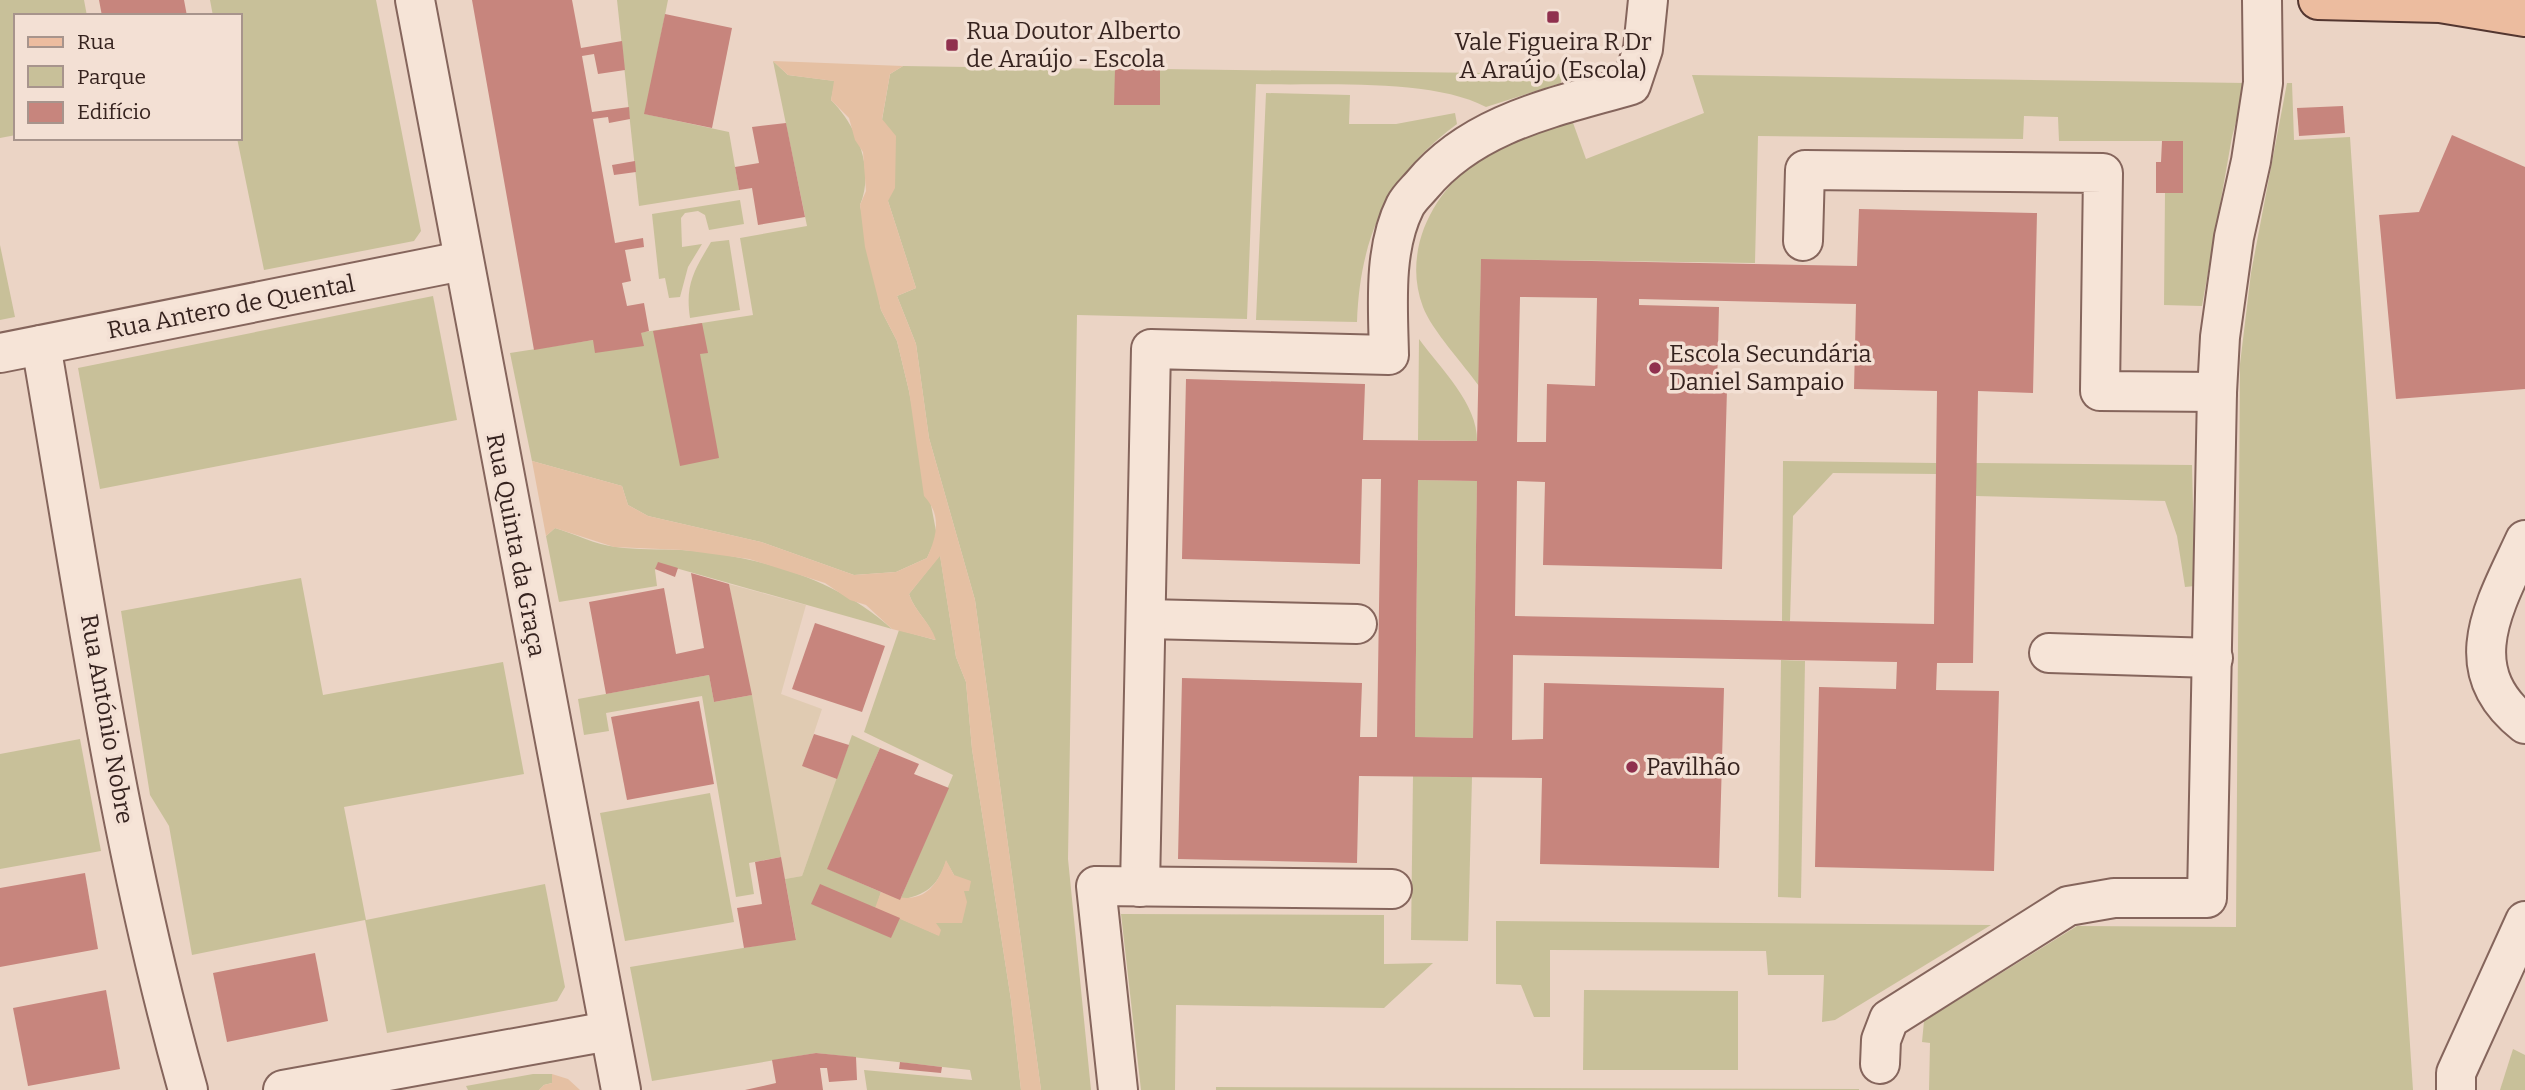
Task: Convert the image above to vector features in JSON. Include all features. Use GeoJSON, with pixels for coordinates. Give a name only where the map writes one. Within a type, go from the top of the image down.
{"type":"FeatureCollection","features":[{"type":"Feature","properties":{"kind":"main road"},"geometry":{"type":"LineString","coordinates":[[2318,0],[2440,3],[2525,17]]}},
{"type":"Feature","properties":{"kind":"street","name":"Rua Quinta da Graça"},"geometry":{"type":"LineString","coordinates":[[415,0],[462,261],[621,1090]]}},
{"type":"Feature","properties":{"kind":"street"},"geometry":{"type":"LineString","coordinates":[[1140,887],[1152,349],[1389,355],[1388,284],[1393,243],[1405,205],[1433,171],[1464,145],[1516,119],[1631,85],[1643,49],[1648,0]]}},
{"type":"Feature","properties":{"kind":"street"},"geometry":{"type":"LineString","coordinates":[[1880,1064],[1881,1040],[1889,1020],[2068,906],[2114,898],[2207,898],[2217,392],[2234,237],[2251,161],[2263,83],[2262,0]]}},
{"type":"Feature","properties":{"kind":"street"},"geometry":{"type":"LineString","coordinates":[[1803,241],[1805,170],[2103,173],[2100,391],[2217,392]]}},
{"type":"Feature","properties":{"kind":"street","name":"Rua Antero de Quental"},"geometry":{"type":"LineString","coordinates":[[0,353],[462,261]]}},
{"type":"Feature","properties":{"kind":"street","name":"Rua António Nobre"},"geometry":{"type":"LineString","coordinates":[[41,345],[114,765],[170,1027],[188,1090]]}},
{"type":"Feature","properties":{"kind":"street"},"geometry":{"type":"LineString","coordinates":[[2525,540],[2493,609],[2486,639],[2486,667],[2494,691],[2507,709],[2525,724]]}},
{"type":"Feature","properties":{"kind":"street"},"geometry":{"type":"LineString","coordinates":[[1146,619],[1357,624]]}},
{"type":"Feature","properties":{"kind":"street"},"geometry":{"type":"LineString","coordinates":[[2049,653],[2213,657]]}},
{"type":"Feature","properties":{"kind":"street"},"geometry":{"type":"LineString","coordinates":[[1118,1090],[1096,886],[1392,889]]}},
{"type":"Feature","properties":{"kind":"street"},"geometry":{"type":"LineString","coordinates":[[2456,1090],[2456,1073],[2502,966],[2525,921]]}},
{"type":"Feature","properties":{"kind":"street"},"geometry":{"type":"LineString","coordinates":[[283,1090],[609,1031]]}},
{"type":"Feature","properties":{"kind":"shaded area"},"geometry":{"type":"Polygon","coordinates":[[[729,584],[806,605],[781,694],[822,709],[803,766],[837,779],[802,876],[785,879],[729,584]]]}},
{"type":"Feature","properties":{"kind":"green space"},"geometry":{"type":"Polygon","coordinates":[[[0,0],[84,0],[87,14],[14,14],[14,135],[0,138],[0,0]]]}},
{"type":"Feature","properties":{"kind":"green space"},"geometry":{"type":"Polygon","coordinates":[[[210,0],[376,0],[421,231],[414,241],[264,270],[237,140],[242,140],[242,14],[213,14],[210,0]]]}},
{"type":"Feature","properties":{"kind":"green space"},"geometry":{"type":"Polygon","coordinates":[[[617,0],[668,0],[645,114],[729,132],[739,190],[639,206],[617,0]]]}},
{"type":"Feature","properties":{"kind":"green space"},"geometry":{"type":"Polygon","coordinates":[[[773,61],[788,75],[835,81],[831,100],[849,122],[861,149],[865,177],[860,205],[881,310],[897,341],[909,391],[937,536],[927,558],[896,572],[854,575],[761,542],[648,516],[628,505],[622,486],[532,461],[510,353],[753,315],[740,238],[807,226],[773,61]]]}},
{"type":"Feature","properties":{"kind":"green space"},"geometry":{"type":"Polygon","coordinates":[[[903,66],[1115,69],[1115,105],[1160,105],[1160,69],[1562,74],[1561,83],[1486,107],[1436,91],[1406,88],[1375,85],[1256,84],[1247,319],[1077,315],[1068,859],[1091,1090],[1041,1090],[975,600],[929,438],[916,344],[897,296],[916,288],[888,201],[882,120],[890,74],[903,66]]]}},
{"type":"Feature","properties":{"kind":"green space"},"geometry":{"type":"Polygon","coordinates":[[[1692,75],[2246,83],[2232,137],[2202,306],[2164,305],[2165,193],[2183,193],[2183,141],[2059,141],[2058,117],[2024,116],[2023,139],[1758,136],[1755,263],[1481,259],[1479,386],[1433,326],[1423,307],[1417,286],[1419,245],[1435,206],[1447,189],[1478,161],[1512,143],[1560,124],[1572,120],[1586,159],[1704,113],[1692,75]]]}},
{"type":"Feature","properties":{"kind":"green space"},"geometry":{"type":"Polygon","coordinates":[[[2287,83],[2292,83],[2294,140],[2350,137],[2413,1090],[1929,1090],[1930,1043],[1922,1042],[1924,1021],[2077,926],[2236,927],[2240,364],[2251,273],[2287,83]]]}},
{"type":"Feature","properties":{"kind":"green space"},"geometry":{"type":"Polygon","coordinates":[[[1266,93],[1350,95],[1349,124],[1396,124],[1455,113],[1457,124],[1412,165],[1395,187],[1382,211],[1364,263],[1357,322],[1256,320],[1266,93]]]}},
{"type":"Feature","properties":{"kind":"green space"},"geometry":{"type":"Polygon","coordinates":[[[740,200],[744,224],[709,230],[705,215],[698,211],[685,213],[681,218],[682,247],[702,244],[688,267],[680,297],[669,298],[665,278],[659,279],[652,214],[740,200]]]}},
{"type":"Feature","properties":{"kind":"green space"},"geometry":{"type":"Polygon","coordinates":[[[729,240],[740,310],[690,318],[690,287],[696,270],[711,242],[729,240]]]}},
{"type":"Feature","properties":{"kind":"green space"},"geometry":{"type":"Polygon","coordinates":[[[0,245],[15,317],[0,320],[0,245]]]}},
{"type":"Feature","properties":{"kind":"green space"},"geometry":{"type":"Polygon","coordinates":[[[433,296],[457,420],[100,489],[78,368],[433,296]]]}},
{"type":"Feature","properties":{"kind":"green space"},"geometry":{"type":"Polygon","coordinates":[[[1419,339],[1465,400],[1476,427],[1477,441],[1418,440],[1419,339]]]}},
{"type":"Feature","properties":{"kind":"green space"},"geometry":{"type":"Polygon","coordinates":[[[1783,461],[1936,463],[1936,474],[1833,473],[1793,516],[1790,621],[1782,621],[1783,461]]]}},
{"type":"Feature","properties":{"kind":"green space"},"geometry":{"type":"Polygon","coordinates":[[[1976,463],[2192,465],[2195,586],[2185,587],[2177,536],[2165,501],[1976,496],[1976,463]]]}},
{"type":"Feature","properties":{"kind":"green space"},"geometry":{"type":"Polygon","coordinates":[[[1418,480],[1477,481],[1473,738],[1415,737],[1418,480]]]}},
{"type":"Feature","properties":{"kind":"green space"},"geometry":{"type":"Polygon","coordinates":[[[555,528],[608,546],[681,550],[738,557],[794,572],[846,596],[892,629],[658,563],[655,570],[657,586],[559,602],[546,536],[555,528]]]}},
{"type":"Feature","properties":{"kind":"green space"},"geometry":{"type":"Polygon","coordinates":[[[940,555],[956,657],[966,682],[972,749],[1011,1000],[1021,1090],[867,1090],[864,1070],[972,1080],[970,1070],[816,1053],[652,1081],[630,967],[796,939],[785,879],[802,876],[852,735],[880,748],[828,869],[881,892],[876,908],[938,935],[935,923],[954,875],[946,861],[935,883],[917,895],[900,900],[953,775],[864,732],[899,630],[935,640],[909,594],[940,555]]]}},
{"type":"Feature","properties":{"kind":"green space"},"geometry":{"type":"Polygon","coordinates":[[[301,578],[323,695],[503,662],[524,774],[344,807],[366,920],[545,884],[565,987],[557,1001],[387,1033],[365,920],[192,955],[169,826],[150,795],[121,611],[301,578]]]}},
{"type":"Feature","properties":{"kind":"green space"},"geometry":{"type":"Polygon","coordinates":[[[1781,660],[1805,661],[1801,898],[1778,897],[1781,660]]]}},
{"type":"Feature","properties":{"kind":"green space"},"geometry":{"type":"Polygon","coordinates":[[[709,675],[714,702],[752,695],[781,857],[749,863],[754,894],[736,897],[702,696],[606,713],[609,731],[584,735],[578,699],[709,675]]]}},
{"type":"Feature","properties":{"kind":"green space"},"geometry":{"type":"Polygon","coordinates":[[[80,739],[101,851],[0,869],[0,754],[80,739]]]}},
{"type":"Feature","properties":{"kind":"green space"},"geometry":{"type":"Polygon","coordinates":[[[1413,776],[1472,777],[1468,941],[1411,940],[1413,776]]]}},
{"type":"Feature","properties":{"kind":"green space"},"geometry":{"type":"Polygon","coordinates":[[[710,793],[734,922],[625,941],[600,813],[710,793]]]}},
{"type":"Feature","properties":{"kind":"green space"},"geometry":{"type":"Polygon","coordinates":[[[1121,914],[1384,915],[1384,964],[1433,963],[1384,1008],[1176,1005],[1175,1090],[1141,1090],[1121,914]]]}},
{"type":"Feature","properties":{"kind":"green space"},"geometry":{"type":"Polygon","coordinates":[[[1496,921],[1991,925],[1835,1020],[1822,1022],[1824,975],[1768,975],[1766,951],[1550,950],[1550,1017],[1534,1017],[1521,985],[1496,984],[1496,921]]]}},
{"type":"Feature","properties":{"kind":"green space"},"geometry":{"type":"Polygon","coordinates":[[[1584,990],[1738,991],[1738,1070],[1583,1070],[1584,990]]]}},
{"type":"Feature","properties":{"kind":"green space"},"geometry":{"type":"Polygon","coordinates":[[[2513,1049],[2525,1055],[2525,1090],[2500,1090],[2513,1049]]]}},
{"type":"Feature","properties":{"kind":"green space"},"geometry":{"type":"Polygon","coordinates":[[[533,1074],[552,1074],[552,1083],[539,1090],[468,1090],[466,1086],[533,1074]]]}},
{"type":"Feature","properties":{"kind":"green space"},"geometry":{"type":"Polygon","coordinates":[[[1216,1087],[1859,1089],[1859,1090],[1216,1090],[1216,1087]]]}},
{"type":"Feature","properties":{"kind":"sand"},"geometry":{"type":"Polygon","coordinates":[[[773,61],[903,66],[890,74],[882,119],[896,136],[895,188],[888,201],[916,288],[897,296],[916,344],[929,438],[975,600],[1041,1090],[1021,1090],[1011,1000],[972,749],[966,682],[956,657],[940,556],[909,594],[936,640],[892,629],[866,605],[850,600],[825,583],[749,559],[683,550],[614,547],[555,528],[546,536],[532,461],[622,486],[628,505],[648,516],[761,542],[854,575],[896,572],[927,558],[935,534],[935,518],[930,503],[924,496],[909,391],[897,341],[881,310],[865,247],[860,205],[866,191],[863,152],[855,140],[849,118],[831,100],[834,81],[788,75],[773,61]]]}},
{"type":"Feature","properties":{"kind":"sand"},"geometry":{"type":"Polygon","coordinates":[[[946,860],[954,875],[971,881],[969,891],[964,891],[967,902],[962,923],[936,923],[941,930],[939,936],[875,908],[881,892],[904,898],[914,897],[930,889],[946,860]]]}},
{"type":"Feature","properties":{"kind":"sand"},"geometry":{"type":"Polygon","coordinates":[[[552,1074],[568,1079],[580,1090],[539,1090],[552,1083],[552,1074]]]}},
{"type":"Feature","properties":{"kind":"building"},"geometry":{"type":"Polygon","coordinates":[[[99,0],[184,0],[187,14],[102,14],[99,0]]]}},
{"type":"Feature","properties":{"kind":"building"},"geometry":{"type":"Polygon","coordinates":[[[472,0],[572,0],[581,48],[622,41],[625,70],[598,74],[594,54],[582,56],[592,112],[629,107],[630,119],[609,123],[608,117],[593,119],[615,243],[643,238],[644,247],[625,250],[631,281],[622,283],[627,306],[644,303],[649,331],[641,333],[644,346],[595,353],[593,340],[534,350],[472,0]]]}},
{"type":"Feature","properties":{"kind":"building"},"geometry":{"type":"Polygon","coordinates":[[[665,14],[732,28],[712,128],[644,114],[665,14]]]}},
{"type":"Feature","properties":{"kind":"building"},"geometry":{"type":"Polygon","coordinates":[[[1115,69],[1160,69],[1160,105],[1114,105],[1115,69]]]}},
{"type":"Feature","properties":{"kind":"building"},"geometry":{"type":"Polygon","coordinates":[[[2343,106],[2345,133],[2299,136],[2297,108],[2343,106]]]}},
{"type":"Feature","properties":{"kind":"building"},"geometry":{"type":"Polygon","coordinates":[[[786,123],[805,217],[758,225],[752,188],[739,190],[735,167],[759,163],[752,127],[786,123]]]}},
{"type":"Feature","properties":{"kind":"building"},"geometry":{"type":"Polygon","coordinates":[[[2452,135],[2525,167],[2525,389],[2396,399],[2379,215],[2419,212],[2452,135]]]}},
{"type":"Feature","properties":{"kind":"building"},"geometry":{"type":"Polygon","coordinates":[[[2162,141],[2183,141],[2183,193],[2156,193],[2156,162],[2161,162],[2162,141]]]}},
{"type":"Feature","properties":{"kind":"building"},"geometry":{"type":"Polygon","coordinates":[[[635,161],[636,172],[614,175],[612,165],[635,161]]]}},
{"type":"Feature","properties":{"kind":"building"},"geometry":{"type":"Polygon","coordinates":[[[1859,209],[2037,213],[2033,393],[1978,391],[1973,663],[1937,663],[1936,690],[1999,691],[1994,871],[1815,867],[1819,687],[1896,689],[1897,662],[1513,655],[1512,740],[1543,739],[1544,683],[1724,688],[1719,868],[1540,864],[1542,778],[1359,776],[1357,863],[1178,859],[1182,678],[1362,683],[1360,737],[1377,737],[1381,479],[1362,479],[1360,564],[1182,559],[1186,379],[1365,384],[1363,440],[1477,441],[1481,259],[1857,266],[1859,209]],[[1520,297],[1517,442],[1546,442],[1547,384],[1595,386],[1597,298],[1520,297]],[[1639,299],[1639,305],[1719,307],[1717,388],[1727,389],[1722,569],[1543,565],[1545,482],[1517,481],[1515,616],[1934,624],[1937,391],[1854,389],[1856,304],[1639,299]],[[1418,480],[1415,737],[1473,738],[1477,481],[1418,480]]]}},
{"type":"Feature","properties":{"kind":"building"},"geometry":{"type":"Polygon","coordinates":[[[702,323],[708,353],[700,354],[719,458],[680,466],[653,331],[702,323]]]}},
{"type":"Feature","properties":{"kind":"building"},"geometry":{"type":"Polygon","coordinates":[[[658,562],[678,568],[675,577],[655,569],[658,562]]]}},
{"type":"Feature","properties":{"kind":"building"},"geometry":{"type":"Polygon","coordinates":[[[691,573],[729,584],[752,695],[714,702],[709,675],[606,694],[589,602],[664,588],[676,654],[704,648],[691,573]]]}},
{"type":"Feature","properties":{"kind":"building"},"geometry":{"type":"Polygon","coordinates":[[[815,623],[885,646],[862,712],[792,689],[815,623]]]}},
{"type":"Feature","properties":{"kind":"building"},"geometry":{"type":"Polygon","coordinates":[[[699,701],[714,784],[627,800],[611,717],[699,701]]]}},
{"type":"Feature","properties":{"kind":"building"},"geometry":{"type":"Polygon","coordinates":[[[814,734],[849,745],[837,779],[802,766],[814,734]]]}},
{"type":"Feature","properties":{"kind":"building"},"geometry":{"type":"Polygon","coordinates":[[[880,748],[919,764],[914,774],[949,788],[900,900],[827,869],[880,748]]]}},
{"type":"Feature","properties":{"kind":"building"},"geometry":{"type":"Polygon","coordinates":[[[781,857],[796,940],[744,948],[737,908],[762,904],[755,862],[781,857]]]}},
{"type":"Feature","properties":{"kind":"building"},"geometry":{"type":"Polygon","coordinates":[[[85,873],[98,949],[0,967],[0,888],[85,873]]]}},
{"type":"Feature","properties":{"kind":"building"},"geometry":{"type":"Polygon","coordinates":[[[820,884],[900,918],[891,938],[811,904],[820,884]]]}},
{"type":"Feature","properties":{"kind":"building"},"geometry":{"type":"Polygon","coordinates":[[[315,953],[328,1021],[227,1042],[213,973],[315,953]]]}},
{"type":"Feature","properties":{"kind":"building"},"geometry":{"type":"Polygon","coordinates":[[[106,990],[120,1069],[28,1086],[13,1008],[106,990]]]}},
{"type":"Feature","properties":{"kind":"building"},"geometry":{"type":"Polygon","coordinates":[[[816,1053],[856,1057],[857,1080],[829,1082],[827,1068],[820,1068],[823,1090],[745,1090],[776,1083],[772,1060],[816,1053]]]}},
{"type":"Feature","properties":{"kind":"building"},"geometry":{"type":"Polygon","coordinates":[[[900,1062],[942,1067],[941,1073],[899,1069],[900,1062]]]}},
{"type":"Feature","properties":{"kind":"place","name":"Vale Figueira R Dr A Araújo (Escola)"},"geometry":{"type":"Point","coordinates":[1553,17]}},
{"type":"Feature","properties":{"kind":"place","name":"Rua Doutor Alberto de Araújo - Escola"},"geometry":{"type":"Point","coordinates":[952,45]}},
{"type":"Feature","properties":{"kind":"place","name":"Escola Secundária Daniel Sampaio"},"geometry":{"type":"Point","coordinates":[1655,368]}},
{"type":"Feature","properties":{"kind":"place","name":"Pavilhão"},"geometry":{"type":"Point","coordinates":[1632,767]}}]}
